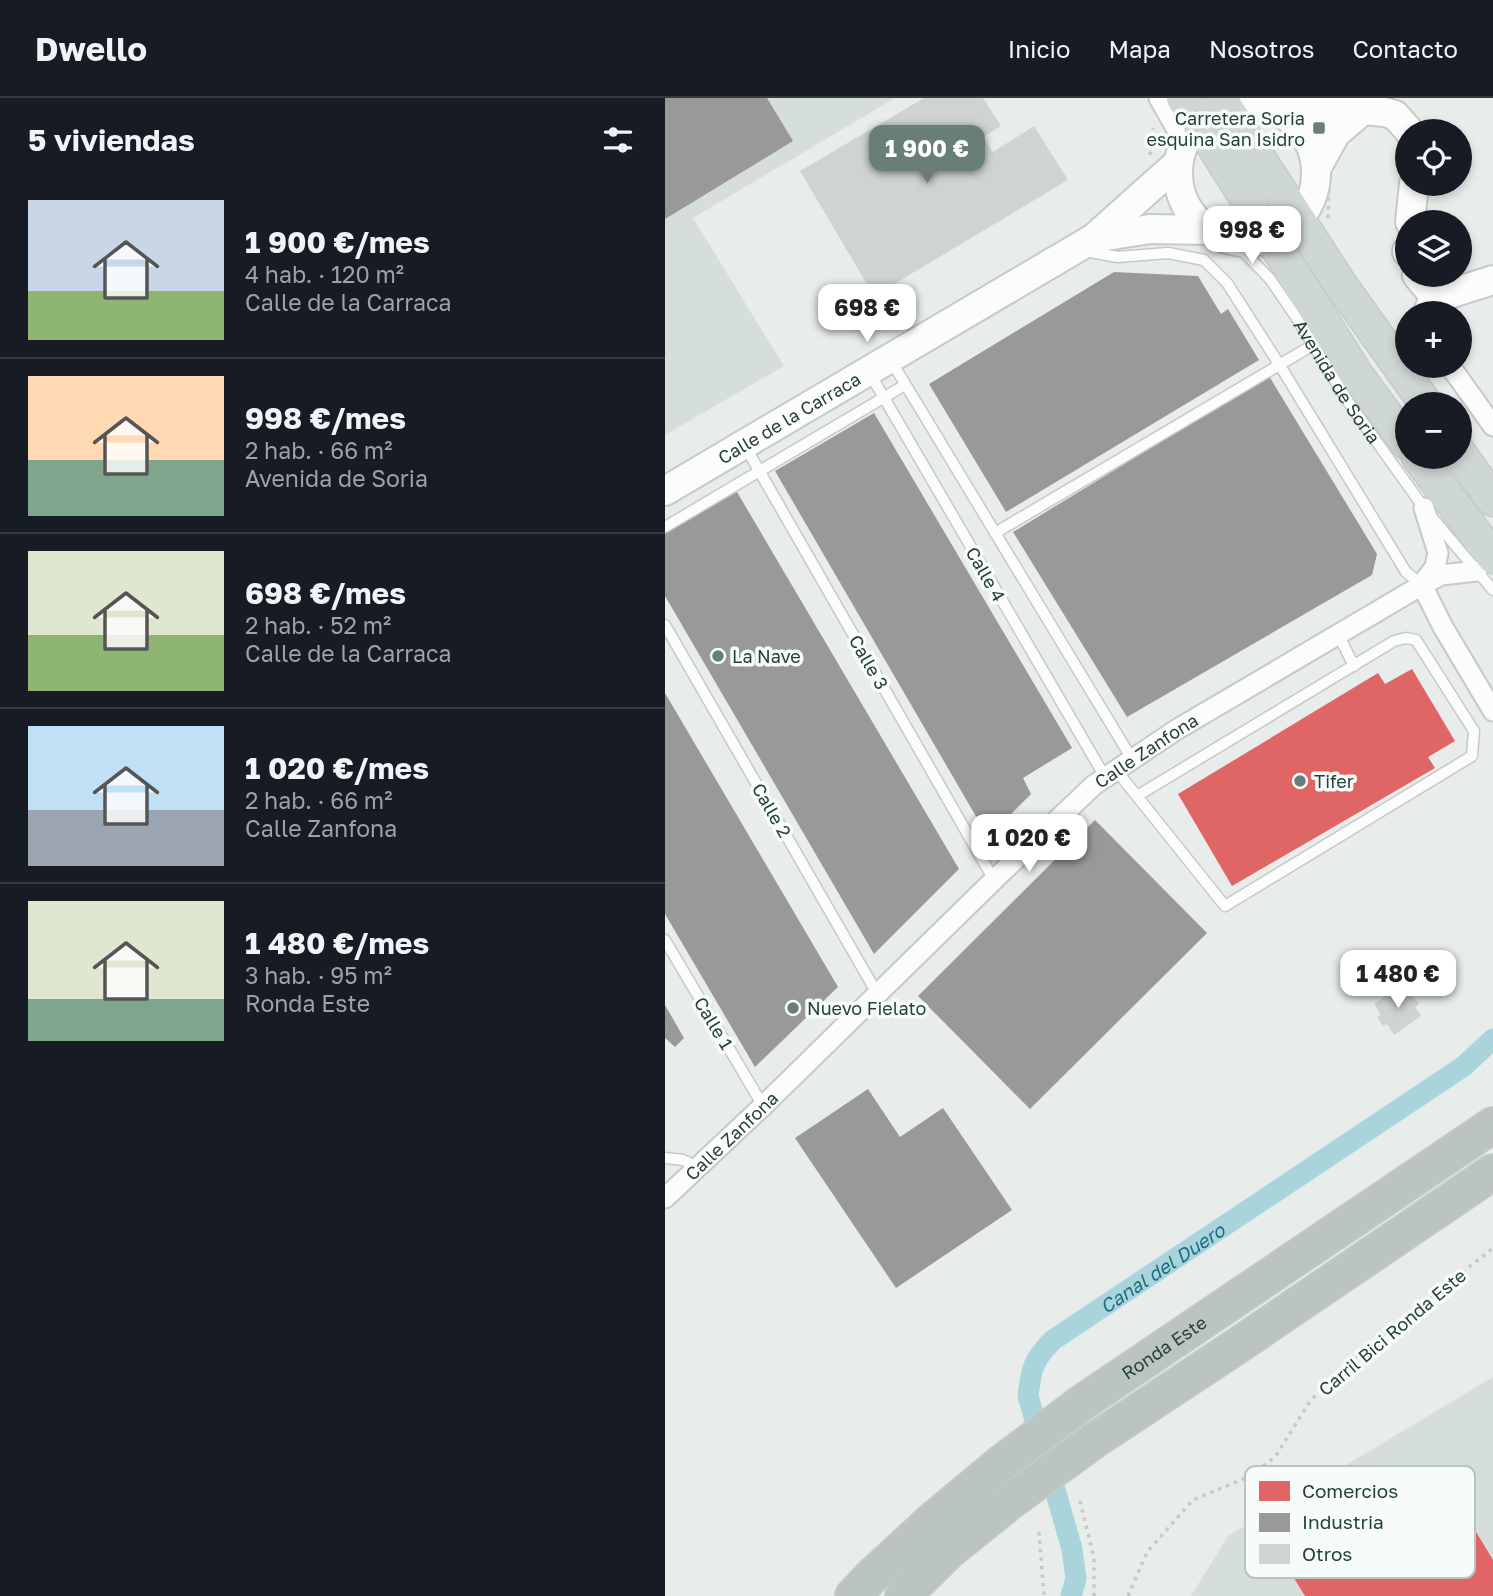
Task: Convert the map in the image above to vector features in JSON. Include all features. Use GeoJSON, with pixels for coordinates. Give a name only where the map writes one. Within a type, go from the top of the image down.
{"type":"FeatureCollection","features":[{"type":"Feature","properties":{"kind":"highway","name":"Ronda Este"},"geometry":{"type":"LineString","coordinates":[[853,1596],[925,1528],[1000,1464],[1083,1402],[1493,1125]]}},
{"type":"Feature","properties":{"kind":"highway"},"geometry":{"type":"LineString","coordinates":[[903,1596],[950,1550],[1011,1501],[1095,1440],[1493,1172]]}},
{"type":"Feature","properties":{"kind":"main road"},"geometry":{"type":"LineString","coordinates":[[1222,102],[1313,221],[1341,285],[1417,392]]}},
{"type":"Feature","properties":{"kind":"main road","name":"Avenida de Soria"},"geometry":{"type":"LineString","coordinates":[[1185,132],[1271,238],[1357,375],[1395,427]]}},
{"type":"Feature","properties":{"kind":"main road","name":"Avenida de Soria"},"geometry":{"type":"LineString","coordinates":[[1425,469],[1485,564]]}},
{"type":"Feature","properties":{"kind":"main road"},"geometry":{"type":"LineString","coordinates":[[1471,469],[1493,500]]}},
{"type":"Feature","properties":{"kind":"street","name":"Avenida de Soria"},"geometry":{"type":"LineString","coordinates":[[1159,98],[1185,132]]}},
{"type":"Feature","properties":{"kind":"street","name":"Calle de la Carraca"},"geometry":{"type":"LineString","coordinates":[[665,491],[1084,244],[1185,132],[1222,102]]}},
{"type":"Feature","properties":{"kind":"street"},"geometry":{"type":"LineString","coordinates":[[1222,102],[1328,112],[1384,112],[1398,119]]}},
{"type":"Feature","properties":{"kind":"street"},"geometry":{"type":"LineString","coordinates":[[1269,106],[1285,114],[1299,126],[1324,173]]}},
{"type":"Feature","properties":{"kind":"street"},"geometry":{"type":"LineString","coordinates":[[1271,238],[1313,221],[1307,207],[1315,186],[1324,173],[1336,133],[1363,110]]}},
{"type":"Feature","properties":{"kind":"street"},"geometry":{"type":"LineString","coordinates":[[1185,132],[1178,184],[1184,203],[1194,218],[1220,235]]}},
{"type":"Feature","properties":{"kind":"street","name":"Calle de la Carraca"},"geometry":{"type":"LineString","coordinates":[[1084,244],[1150,229],[1220,235],[1250,242],[1271,238]]}},
{"type":"Feature","properties":{"kind":"street"},"geometry":{"type":"LineString","coordinates":[[1424,293],[1449,295],[1493,280]]}},
{"type":"Feature","properties":{"kind":"street"},"geometry":{"type":"LineString","coordinates":[[1460,378],[1489,415]]}},
{"type":"Feature","properties":{"kind":"street"},"geometry":{"type":"LineString","coordinates":[[1424,508],[1438,553],[1435,567],[1422,584],[1443,627],[1493,711]]}},
{"type":"Feature","properties":{"kind":"street","name":"Calle Zanfona"},"geometry":{"type":"LineString","coordinates":[[665,1198],[763,1107],[1094,785],[1176,730],[1422,584],[1441,575],[1485,564]]}},
{"type":"Feature","properties":{"kind":"lane","name":"Avenida de Soria"},"geometry":{"type":"LineString","coordinates":[[1220,235],[1270,279],[1349,403],[1424,508],[1485,564],[1493,590]]}},
{"type":"Feature","properties":{"kind":"lane"},"geometry":{"type":"LineString","coordinates":[[1084,244],[1118,257],[1168,253],[1204,260],[1227,283],[1406,572],[1422,584]]}},
{"type":"Feature","properties":{"kind":"lane"},"geometry":{"type":"LineString","coordinates":[[995,533],[1313,345]]}},
{"type":"Feature","properties":{"kind":"lane"},"geometry":{"type":"LineString","coordinates":[[879,365],[905,385],[995,533],[1118,769],[1137,796],[1225,906],[1472,756],[1474,731],[1416,640],[1406,638],[1394,641],[1137,796]]}},
{"type":"Feature","properties":{"kind":"lane","name":"Calle 4"},"geometry":{"type":"LineString","coordinates":[[879,365],[883,397],[1118,769]]}},
{"type":"Feature","properties":{"kind":"lane"},"geometry":{"type":"LineString","coordinates":[[665,527],[905,385]]}},
{"type":"Feature","properties":{"kind":"lane","name":"Calle 3"},"geometry":{"type":"LineString","coordinates":[[744,444],[994,880]]}},
{"type":"Feature","properties":{"kind":"lane","name":"Calle 2"},"geometry":{"type":"LineString","coordinates":[[665,625],[878,995]]}},
{"type":"Feature","properties":{"kind":"lane"},"geometry":{"type":"LineString","coordinates":[[1338,634],[1354,666]]}},
{"type":"Feature","properties":{"kind":"lane","name":"Calle 1"},"geometry":{"type":"LineString","coordinates":[[665,940],[763,1107]]}},
{"type":"Feature","properties":{"kind":"lane"},"geometry":{"type":"LineString","coordinates":[[665,1158],[683,1160],[697,1167]]}},
{"type":"Feature","properties":{"kind":"path"},"geometry":{"type":"LineString","coordinates":[[1149,162],[1154,127],[1151,118]]}},
{"type":"Feature","properties":{"kind":"path"},"geometry":{"type":"LineString","coordinates":[[1313,221],[1329,190],[1324,173]]}},
{"type":"Feature","properties":{"kind":"path","name":"Carril Bici Ronda Este"},"geometry":{"type":"LineString","coordinates":[[1263,1466],[1275,1457],[1311,1400],[1349,1363],[1493,1248]]}},
{"type":"Feature","properties":{"kind":"path","name":"Carril Bici Ronda Este"},"geometry":{"type":"LineString","coordinates":[[1128,1596],[1147,1552],[1192,1500],[1245,1478]]}},
{"type":"Feature","properties":{"kind":"path"},"geometry":{"type":"LineString","coordinates":[[1080,1501],[1094,1558],[1094,1596]]}},
{"type":"Feature","properties":{"kind":"path"},"geometry":{"type":"LineString","coordinates":[[1039,1532],[1044,1596]]}},
{"type":"Feature","properties":{"kind":"shaded area"},"geometry":{"type":"Polygon","coordinates":[[[665,98],[895,98],[693,218],[784,366],[665,435],[665,98]]]}},
{"type":"Feature","properties":{"kind":"shaded area"},"geometry":{"type":"Polygon","coordinates":[[[1493,1377],[1493,1596],[1191,1596],[1228,1536],[1245,1526],[1245,1578],[1475,1578],[1475,1466],[1345,1466],[1493,1377]]]}},
{"type":"Feature","properties":{"kind":"building: Comercios"},"geometry":{"type":"Polygon","coordinates":[[[1412,669],[1455,741],[1428,757],[1435,768],[1232,886],[1178,794],[1378,673],[1385,684],[1412,669]]]}},
{"type":"Feature","properties":{"kind":"building: Comercios"},"geometry":{"type":"Polygon","coordinates":[[[1475,1530],[1493,1560],[1493,1596],[1305,1596],[1294,1578],[1475,1578],[1475,1530]]]}},
{"type":"Feature","properties":{"kind":"building: Industria"},"geometry":{"type":"Polygon","coordinates":[[[665,98],[767,98],[793,141],[665,219],[665,98]]]}},
{"type":"Feature","properties":{"kind":"building: Industria"},"geometry":{"type":"Polygon","coordinates":[[[1114,272],[1198,276],[1221,314],[1228,309],[1259,360],[1006,512],[929,384],[1114,272]]]}},
{"type":"Feature","properties":{"kind":"building: Industria"},"geometry":{"type":"Polygon","coordinates":[[[1269,376],[1377,554],[1372,575],[1127,717],[1013,532],[1269,376]]]}},
{"type":"Feature","properties":{"kind":"building: Industria"},"geometry":{"type":"Polygon","coordinates":[[[874,413],[1072,748],[1023,778],[1031,794],[988,837],[775,471],[874,413]]]}},
{"type":"Feature","properties":{"kind":"building: Industria"},"geometry":{"type":"Polygon","coordinates":[[[737,492],[959,869],[874,954],[665,596],[665,532],[737,492]]]}},
{"type":"Feature","properties":{"kind":"building: Industria"},"geometry":{"type":"Polygon","coordinates":[[[665,693],[838,987],[755,1067],[665,914],[665,693]]]}},
{"type":"Feature","properties":{"kind":"building: Industria"},"geometry":{"type":"Polygon","coordinates":[[[1095,820],[1207,933],[1030,1109],[918,996],[1095,820]]]}},
{"type":"Feature","properties":{"kind":"building: Industria"},"geometry":{"type":"Polygon","coordinates":[[[665,1005],[684,1038],[675,1047],[665,1038],[665,1005]]]}},
{"type":"Feature","properties":{"kind":"building: Industria"},"geometry":{"type":"Polygon","coordinates":[[[868,1089],[900,1137],[943,1108],[1012,1210],[896,1288],[795,1138],[868,1089]]]}},
{"type":"Feature","properties":{"kind":"building: Otros"},"geometry":{"type":"Polygon","coordinates":[[[924,98],[983,98],[1001,126],[983,137],[993,152],[1034,126],[1068,180],[874,296],[800,171],[924,98]]]}},
{"type":"Feature","properties":{"kind":"building: Otros"},"geometry":{"type":"Polygon","coordinates":[[[1400,986],[1406,996],[1411,993],[1419,1004],[1415,1007],[1421,1016],[1394,1035],[1387,1024],[1383,1026],[1377,1017],[1381,1015],[1374,1004],[1400,986]]]}},
{"type":"Feature","properties":{"kind":"waterway","name":"Canal del Duero"},"geometry":{"type":"LineString","coordinates":[[1071,1596],[1076,1579],[1072,1549],[1028,1396],[1032,1372],[1041,1353],[1053,1340],[1464,1066],[1493,1039]]}},
{"type":"Feature","properties":{"kind":"place","name":"Carretera Soria esquina San Isidro"},"geometry":{"type":"Point","coordinates":[1319,128]}},
{"type":"Feature","properties":{"kind":"place","name":"La Nave"},"geometry":{"type":"Point","coordinates":[718,656]}},
{"type":"Feature","properties":{"kind":"place","name":"Tifer"},"geometry":{"type":"Point","coordinates":[1300,781]}},
{"type":"Feature","properties":{"kind":"place","name":"Nuevo Fielato"},"geometry":{"type":"Point","coordinates":[793,1008]}}]}
